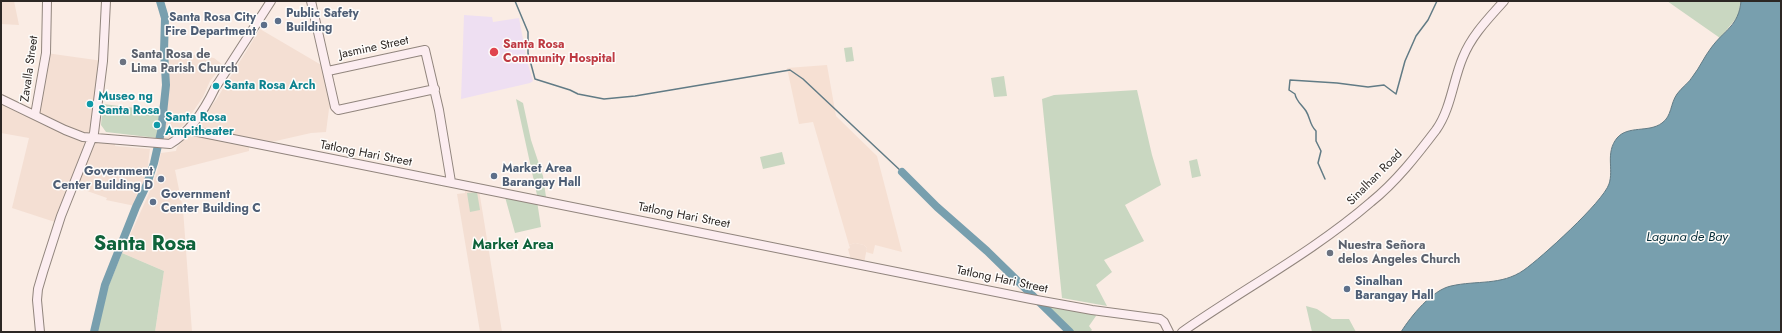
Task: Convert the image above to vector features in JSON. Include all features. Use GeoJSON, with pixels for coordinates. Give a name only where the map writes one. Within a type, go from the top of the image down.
{"type":"FeatureCollection","features":[{"type":"Feature","properties":{"kind":"street","name":"Zavalla Street"},"geometry":{"type":"LineString","coordinates":[[35,115],[46,52],[47,1]]}},
{"type":"Feature","properties":{"kind":"street"},"geometry":{"type":"LineString","coordinates":[[40,332],[38,289],[61,216],[93,138],[103,63],[106,1]]}},
{"type":"Feature","properties":{"kind":"street"},"geometry":{"type":"LineString","coordinates":[[1,99],[64,130],[83,137],[153,144],[172,143],[188,130],[209,101],[216,86],[271,1]]}},
{"type":"Feature","properties":{"kind":"street"},"geometry":{"type":"LineString","coordinates":[[311,1],[335,107],[338,110],[435,89],[451,182]]}},
{"type":"Feature","properties":{"kind":"street","name":"Sinalhan Road"},"geometry":{"type":"LineString","coordinates":[[1182,332],[1316,245],[1373,201],[1395,179],[1437,128],[1446,109],[1463,57],[1474,34],[1504,1]]}},
{"type":"Feature","properties":{"kind":"street","name":"Jasmine Street"},"geometry":{"type":"LineString","coordinates":[[328,71],[425,50],[435,89]]}},
{"type":"Feature","properties":{"kind":"street","name":"Tatlong Hari Street"},"geometry":{"type":"LineString","coordinates":[[188,130],[1045,301],[1092,310],[1160,319],[1164,322],[1169,332]]}},
{"type":"Feature","properties":{"kind":"shaded area"},"geometry":{"type":"Polygon","coordinates":[[[1,1],[14,1],[19,25],[1,24],[1,1]]]}},
{"type":"Feature","properties":{"kind":"shaded area","name":"Santa Rosa Community Hospital"},"geometry":{"type":"Polygon","coordinates":[[[464,15],[492,17],[493,22],[519,18],[527,61],[533,81],[530,83],[461,99],[464,15]]]}},
{"type":"Feature","properties":{"kind":"shaded area"},"geometry":{"type":"Polygon","coordinates":[[[260,29],[323,66],[331,106],[329,109],[326,132],[311,133],[267,143],[193,130],[216,100],[260,29]]]}},
{"type":"Feature","properties":{"kind":"shaded area"},"geometry":{"type":"Polygon","coordinates":[[[165,51],[214,58],[223,65],[210,81],[203,97],[186,122],[169,140],[163,139],[168,91],[165,51]]]}},
{"type":"Feature","properties":{"kind":"shaded area"},"geometry":{"type":"Polygon","coordinates":[[[46,53],[103,61],[94,133],[116,140],[115,146],[150,149],[148,174],[135,206],[106,200],[107,198],[73,186],[58,223],[12,208],[29,138],[1,133],[1,99],[34,115],[46,53]]]}},
{"type":"Feature","properties":{"kind":"shaded area"},"geometry":{"type":"Polygon","coordinates":[[[827,65],[836,116],[877,156],[902,252],[875,245],[873,254],[866,252],[867,248],[864,245],[855,243],[849,245],[813,122],[799,124],[787,68],[827,65]]]}},
{"type":"Feature","properties":{"kind":"shaded area"},"geometry":{"type":"Polygon","coordinates":[[[191,133],[249,144],[249,151],[175,170],[183,209],[192,332],[155,332],[164,271],[122,253],[150,191],[157,172],[161,153],[176,151],[177,147],[191,133]]]}},
{"type":"Feature","properties":{"kind":"shaded area"},"geometry":{"type":"Polygon","coordinates":[[[465,188],[479,190],[502,332],[480,332],[457,194],[465,193],[465,188]]]}},
{"type":"Feature","properties":{"kind":"shaded area"},"geometry":{"type":"Polygon","coordinates":[[[855,243],[864,245],[867,248],[864,263],[851,260],[848,249],[850,248],[849,245],[855,243]]]}},
{"type":"Feature","properties":{"kind":"green space"},"geometry":{"type":"Polygon","coordinates":[[[1667,1],[1741,1],[1738,16],[1720,38],[1667,1]]]}},
{"type":"Feature","properties":{"kind":"green space"},"geometry":{"type":"Polygon","coordinates":[[[852,47],[854,61],[846,62],[844,48],[852,47]]]}},
{"type":"Feature","properties":{"kind":"green space"},"geometry":{"type":"Polygon","coordinates":[[[1004,76],[1007,96],[994,97],[991,78],[1004,76]]]}},
{"type":"Feature","properties":{"kind":"green space"},"geometry":{"type":"Polygon","coordinates":[[[1137,90],[1152,155],[1161,185],[1125,205],[1144,241],[1104,260],[1112,272],[1096,285],[1107,306],[1062,298],[1042,99],[1054,95],[1137,90]]]}},
{"type":"Feature","properties":{"kind":"green space"},"geometry":{"type":"Polygon","coordinates":[[[516,99],[523,103],[531,140],[543,176],[546,197],[537,195],[516,99]]]}},
{"type":"Feature","properties":{"kind":"green space"},"geometry":{"type":"Polygon","coordinates":[[[103,104],[160,111],[157,138],[106,132],[101,125],[103,104]]]}},
{"type":"Feature","properties":{"kind":"green space"},"geometry":{"type":"Polygon","coordinates":[[[782,152],[785,164],[763,169],[760,157],[782,152]]]}},
{"type":"Feature","properties":{"kind":"green space"},"geometry":{"type":"Polygon","coordinates":[[[1197,159],[1201,176],[1192,178],[1189,161],[1197,159]]]}},
{"type":"Feature","properties":{"kind":"green space"},"geometry":{"type":"Polygon","coordinates":[[[477,192],[480,210],[470,212],[467,193],[477,192]]]}},
{"type":"Feature","properties":{"kind":"green space"},"geometry":{"type":"Polygon","coordinates":[[[505,197],[537,201],[541,227],[515,233],[505,197]]]}},
{"type":"Feature","properties":{"kind":"green space"},"geometry":{"type":"Polygon","coordinates":[[[122,253],[164,271],[155,332],[97,332],[100,307],[122,253]]]}},
{"type":"Feature","properties":{"kind":"green space"},"geometry":{"type":"Polygon","coordinates":[[[1043,306],[1093,312],[1096,316],[1089,326],[1092,330],[1090,332],[1070,332],[1043,306]]]}},
{"type":"Feature","properties":{"kind":"green space"},"geometry":{"type":"Polygon","coordinates":[[[1306,306],[1317,309],[1332,319],[1349,319],[1356,332],[1312,332],[1306,306]]]}},
{"type":"Feature","properties":{"kind":"water","name":"Laguna de Bay"},"geometry":{"type":"Polygon","coordinates":[[[1741,1],[1781,1],[1781,332],[1401,332],[1416,311],[1429,298],[1444,288],[1461,284],[1498,281],[1515,275],[1532,264],[1571,229],[1596,203],[1609,184],[1611,173],[1611,149],[1617,138],[1622,134],[1633,130],[1657,126],[1668,117],[1677,94],[1698,69],[1711,48],[1734,22],[1740,9],[1741,1]]]}},
{"type":"Feature","properties":{"kind":"waterway"},"geometry":{"type":"LineString","coordinates":[[94,332],[105,285],[136,207],[147,184],[154,163],[161,132],[166,85],[164,51],[165,18],[160,1]]}},
{"type":"Feature","properties":{"kind":"waterway"},"geometry":{"type":"LineString","coordinates":[[515,1],[528,32],[528,53],[535,79],[578,94],[604,99],[635,96],[790,70],[803,79],[902,172]]}},
{"type":"Feature","properties":{"kind":"waterway"},"geometry":{"type":"LineString","coordinates":[[1325,179],[1318,163],[1321,151],[1316,141],[1316,131],[1295,94],[1289,90],[1290,80],[1337,83],[1368,87],[1384,85],[1396,94],[1405,61],[1416,36],[1428,20],[1437,1]]}},
{"type":"Feature","properties":{"kind":"waterway"},"geometry":{"type":"LineString","coordinates":[[902,172],[937,207],[987,251],[1070,332]]}},
{"type":"Feature","properties":{"kind":"place","name":"Public Safety Building"},"geometry":{"type":"Point","coordinates":[278,21]}},
{"type":"Feature","properties":{"kind":"place","name":"Santa Rosa City Fire Department"},"geometry":{"type":"Point","coordinates":[264,25]}},
{"type":"Feature","properties":{"kind":"place","name":"Santa Rosa Community Hospital"},"geometry":{"type":"Point","coordinates":[494,52]}},
{"type":"Feature","properties":{"kind":"place","name":"Santa Rosa de Lima Parish Church"},"geometry":{"type":"Point","coordinates":[123,62]}},
{"type":"Feature","properties":{"kind":"place","name":"Santa Rosa Arch"},"geometry":{"type":"Point","coordinates":[216,86]}},
{"type":"Feature","properties":{"kind":"place","name":"Museo ng Santa Rosa"},"geometry":{"type":"Point","coordinates":[90,104]}},
{"type":"Feature","properties":{"kind":"place","name":"Santa Rosa Ampitheater"},"geometry":{"type":"Point","coordinates":[157,125]}},
{"type":"Feature","properties":{"kind":"place","name":"Market Area Barangay Hall"},"geometry":{"type":"Point","coordinates":[494,176]}},
{"type":"Feature","properties":{"kind":"place","name":"Government Center Building D"},"geometry":{"type":"Point","coordinates":[161,179]}},
{"type":"Feature","properties":{"kind":"place","name":"Government Center Building C"},"geometry":{"type":"Point","coordinates":[153,202]}},
{"type":"Feature","properties":{"kind":"place","name":"Nuestra Señora delos Angeles Church"},"geometry":{"type":"Point","coordinates":[1330,253]}},
{"type":"Feature","properties":{"kind":"place","name":"Sinalhan Barangay Hall"},"geometry":{"type":"Point","coordinates":[1347,289]}},
{"type":"Feature","properties":{"kind":"district","name":"Santa Rosa"},"geometry":{"type":"Point","coordinates":[145,245]}},
{"type":"Feature","properties":{"kind":"district","name":"Market Area"},"geometry":{"type":"Point","coordinates":[513,246]}}]}
